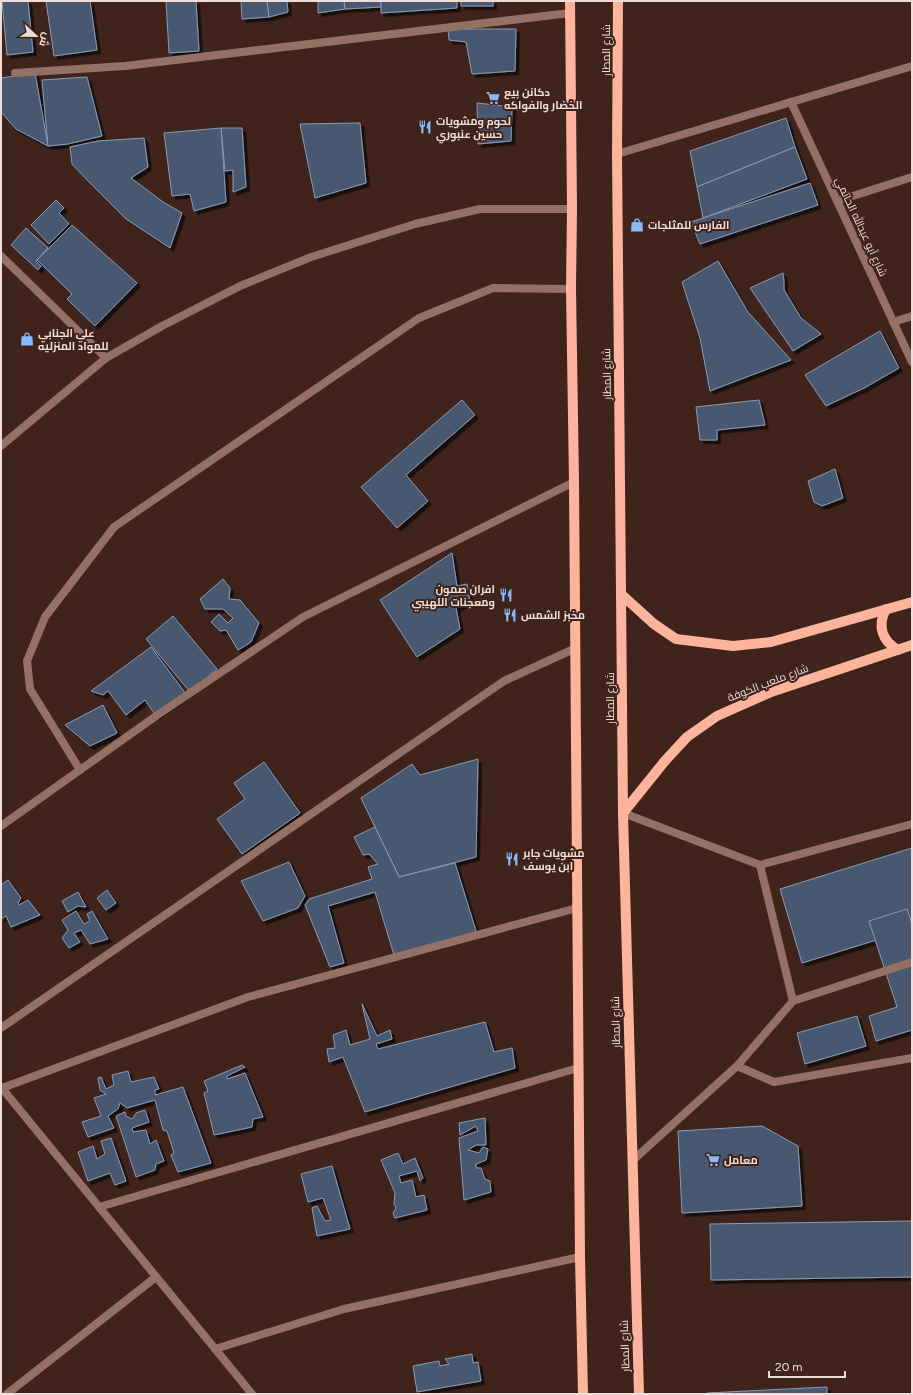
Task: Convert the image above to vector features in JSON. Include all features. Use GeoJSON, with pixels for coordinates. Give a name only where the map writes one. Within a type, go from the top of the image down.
{"type":"FeatureCollection","features":[{"type":"Feature","properties":{"kind":"main road"},"geometry":{"type":"LineString","coordinates":[[570,1],[578,1068],[583,1394]]}},
{"type":"Feature","properties":{"kind":"main road","name":"شارع المطار"},"geometry":{"type":"LineString","coordinates":[[618,1],[617,154],[623,813],[638,1394]]}},
{"type":"Feature","properties":{"kind":"main road"},"geometry":{"type":"LineString","coordinates":[[622,595],[654,624],[676,639],[732,646],[771,642],[912,602]]}},
{"type":"Feature","properties":{"kind":"main road"},"geometry":{"type":"LineString","coordinates":[[886,610],[882,617],[882,633],[891,646],[898,650]]}},
{"type":"Feature","properties":{"kind":"main road","name":"شارع ملعب الكوفة"},"geometry":{"type":"LineString","coordinates":[[623,813],[664,762],[687,737],[717,716],[771,692],[912,645]]}},
{"type":"Feature","properties":{"kind":"street"},"geometry":{"type":"LineString","coordinates":[[15,73],[125,66],[570,13]]}},
{"type":"Feature","properties":{"kind":"street"},"geometry":{"type":"LineString","coordinates":[[617,154],[912,66]]}},
{"type":"Feature","properties":{"kind":"street","name":"شارع آبو عبدالله الحاتمي"},"geometry":{"type":"LineString","coordinates":[[791,102],[912,362]]}},
{"type":"Feature","properties":{"kind":"street"},"geometry":{"type":"LineString","coordinates":[[837,201],[912,177]]}},
{"type":"Feature","properties":{"kind":"street"},"geometry":{"type":"LineString","coordinates":[[1,446],[106,358],[162,326],[240,286],[319,255],[415,224],[480,209],[572,209]]}},
{"type":"Feature","properties":{"kind":"street"},"geometry":{"type":"LineString","coordinates":[[1,256],[106,358]]}},
{"type":"Feature","properties":{"kind":"street"},"geometry":{"type":"LineString","coordinates":[[80,770],[30,690],[27,661],[45,617],[114,527],[419,318],[493,288],[571,289]]}},
{"type":"Feature","properties":{"kind":"street"},"geometry":{"type":"LineString","coordinates":[[893,322],[912,316]]}},
{"type":"Feature","properties":{"kind":"street"},"geometry":{"type":"LineString","coordinates":[[1,826],[156,716],[303,617],[574,482]]}},
{"type":"Feature","properties":{"kind":"street"},"geometry":{"type":"LineString","coordinates":[[1,1028],[504,681],[576,648]]}},
{"type":"Feature","properties":{"kind":"street"},"geometry":{"type":"LineString","coordinates":[[623,813],[760,865],[912,824]]}},
{"type":"Feature","properties":{"kind":"street"},"geometry":{"type":"LineString","coordinates":[[760,865],[793,1001]]}},
{"type":"Feature","properties":{"kind":"street"},"geometry":{"type":"LineString","coordinates":[[252,1394],[1,1087],[248,997],[577,908]]}},
{"type":"Feature","properties":{"kind":"street"},"geometry":{"type":"LineString","coordinates":[[632,1161],[737,1066],[793,1001],[912,962]]}},
{"type":"Feature","properties":{"kind":"street"},"geometry":{"type":"LineString","coordinates":[[737,1066],[774,1082],[912,1058]]}},
{"type":"Feature","properties":{"kind":"street"},"geometry":{"type":"LineString","coordinates":[[99,1206],[578,1068]]}},
{"type":"Feature","properties":{"kind":"street"},"geometry":{"type":"LineString","coordinates":[[215,1349],[344,1309],[580,1257]]}},
{"type":"Feature","properties":{"kind":"street"},"geometry":{"type":"LineString","coordinates":[[7,1394],[156,1277]]}},
{"type":"Feature","properties":{"kind":"building"},"geometry":{"type":"Polygon","coordinates":[[[2,1],[28,1],[33,52],[7,55],[2,1]]]}},
{"type":"Feature","properties":{"kind":"building"},"geometry":{"type":"Polygon","coordinates":[[[46,1],[90,1],[97,50],[54,56],[46,1]]]}},
{"type":"Feature","properties":{"kind":"building"},"geometry":{"type":"Polygon","coordinates":[[[166,1],[196,1],[199,51],[169,53],[166,1]]]}},
{"type":"Feature","properties":{"kind":"building"},"geometry":{"type":"Polygon","coordinates":[[[241,1],[267,1],[269,17],[242,19],[241,1]]]}},
{"type":"Feature","properties":{"kind":"building"},"geometry":{"type":"Polygon","coordinates":[[[267,1],[287,1],[288,12],[269,17],[267,1]]]}},
{"type":"Feature","properties":{"kind":"building"},"geometry":{"type":"Polygon","coordinates":[[[318,1],[344,1],[345,9],[318,13],[318,1]]]}},
{"type":"Feature","properties":{"kind":"building"},"geometry":{"type":"Polygon","coordinates":[[[344,1],[381,1],[381,7],[345,9],[344,1]]]}},
{"type":"Feature","properties":{"kind":"building"},"geometry":{"type":"Polygon","coordinates":[[[381,1],[457,1],[457,8],[381,13],[381,1]]]}},
{"type":"Feature","properties":{"kind":"building"},"geometry":{"type":"Polygon","coordinates":[[[461,1],[493,1],[493,6],[461,6],[461,1]]]}},
{"type":"Feature","properties":{"kind":"building"},"geometry":{"type":"Polygon","coordinates":[[[448,29],[516,29],[515,71],[472,74],[466,42],[449,40],[448,29]]]}},
{"type":"Feature","properties":{"kind":"building"},"geometry":{"type":"Polygon","coordinates":[[[35,73],[48,146],[16,129],[1,112],[1,78],[35,73]]]}},
{"type":"Feature","properties":{"kind":"building"},"geometry":{"type":"Polygon","coordinates":[[[87,77],[102,136],[68,144],[48,146],[42,80],[87,77]]]}},
{"type":"Feature","properties":{"kind":"building"},"geometry":{"type":"Polygon","coordinates":[[[477,103],[512,107],[511,141],[478,144],[477,103]]]}},
{"type":"Feature","properties":{"kind":"building"},"geometry":{"type":"Polygon","coordinates":[[[786,118],[795,147],[697,187],[690,151],[786,118]]]}},
{"type":"Feature","properties":{"kind":"building"},"geometry":{"type":"Polygon","coordinates":[[[360,123],[366,183],[315,198],[300,124],[360,123]]]}},
{"type":"Feature","properties":{"kind":"building"},"geometry":{"type":"Polygon","coordinates":[[[221,128],[242,128],[246,187],[233,192],[233,170],[225,171],[221,128]]]}},
{"type":"Feature","properties":{"kind":"building"},"geometry":{"type":"Polygon","coordinates":[[[221,128],[226,202],[194,211],[190,194],[172,196],[164,133],[221,128]]]}},
{"type":"Feature","properties":{"kind":"building"},"geometry":{"type":"Polygon","coordinates":[[[144,138],[148,167],[131,178],[163,202],[182,213],[170,248],[126,219],[72,164],[70,147],[98,141],[144,138]]]}},
{"type":"Feature","properties":{"kind":"building"},"geometry":{"type":"Polygon","coordinates":[[[795,147],[807,179],[703,218],[697,187],[795,147]]]}},
{"type":"Feature","properties":{"kind":"building"},"geometry":{"type":"Polygon","coordinates":[[[810,183],[818,205],[700,244],[691,222],[810,183]]]}},
{"type":"Feature","properties":{"kind":"building"},"geometry":{"type":"Polygon","coordinates":[[[56,200],[64,208],[59,213],[69,224],[49,244],[31,225],[56,200]]]}},
{"type":"Feature","properties":{"kind":"building"},"geometry":{"type":"Polygon","coordinates":[[[72,225],[137,283],[95,326],[67,299],[72,294],[37,260],[72,225]]]}},
{"type":"Feature","properties":{"kind":"building"},"geometry":{"type":"Polygon","coordinates":[[[26,228],[48,248],[36,261],[41,266],[38,270],[11,245],[26,228]]]}},
{"type":"Feature","properties":{"kind":"building"},"geometry":{"type":"Polygon","coordinates":[[[718,261],[748,312],[791,360],[710,391],[700,338],[682,282],[718,261]]]}},
{"type":"Feature","properties":{"kind":"building"},"geometry":{"type":"Polygon","coordinates":[[[783,273],[784,290],[801,318],[821,334],[793,351],[750,288],[783,273]]]}},
{"type":"Feature","properties":{"kind":"building"},"geometry":{"type":"Polygon","coordinates":[[[880,331],[899,368],[866,387],[826,406],[805,375],[880,331]]]}},
{"type":"Feature","properties":{"kind":"building"},"geometry":{"type":"Polygon","coordinates":[[[462,400],[475,415],[406,475],[428,501],[397,528],[361,487],[462,400]]]}},
{"type":"Feature","properties":{"kind":"building"},"geometry":{"type":"Polygon","coordinates":[[[759,400],[765,425],[717,430],[717,440],[700,440],[696,407],[759,400]]]}},
{"type":"Feature","properties":{"kind":"building"},"geometry":{"type":"Polygon","coordinates":[[[835,469],[843,498],[822,506],[814,502],[808,481],[835,469]]]}},
{"type":"Feature","properties":{"kind":"building"},"geometry":{"type":"Polygon","coordinates":[[[452,553],[457,586],[467,584],[470,602],[456,608],[460,629],[417,657],[380,600],[452,553]]]}},
{"type":"Feature","properties":{"kind":"building"},"geometry":{"type":"Polygon","coordinates":[[[223,579],[230,588],[229,599],[240,600],[259,623],[251,642],[238,650],[226,630],[220,631],[211,622],[219,614],[228,623],[233,618],[223,609],[205,609],[200,599],[223,579]]]}},
{"type":"Feature","properties":{"kind":"building"},"geometry":{"type":"Polygon","coordinates":[[[173,616],[217,669],[190,692],[146,639],[173,616]]]}},
{"type":"Feature","properties":{"kind":"building"},"geometry":{"type":"Polygon","coordinates":[[[151,647],[186,694],[156,716],[145,700],[126,715],[108,691],[103,695],[91,691],[151,647]]]}},
{"type":"Feature","properties":{"kind":"building"},"geometry":{"type":"Polygon","coordinates":[[[103,705],[117,733],[90,746],[65,725],[103,705]]]}},
{"type":"Feature","properties":{"kind":"building"},"geometry":{"type":"Polygon","coordinates":[[[478,759],[476,857],[399,877],[361,798],[412,764],[420,775],[478,759]]]}},
{"type":"Feature","properties":{"kind":"building"},"geometry":{"type":"Polygon","coordinates":[[[264,762],[300,813],[242,854],[217,819],[245,799],[234,783],[264,762]]]}},
{"type":"Feature","properties":{"kind":"building"},"geometry":{"type":"Polygon","coordinates":[[[375,827],[399,877],[455,863],[477,934],[394,955],[375,892],[328,906],[344,963],[330,967],[305,905],[309,899],[372,879],[368,867],[378,864],[369,854],[363,855],[354,837],[375,827]]]}},
{"type":"Feature","properties":{"kind":"building"},"geometry":{"type":"Polygon","coordinates":[[[912,848],[912,929],[802,963],[780,889],[912,848]]]}},
{"type":"Feature","properties":{"kind":"building"},"geometry":{"type":"Polygon","coordinates":[[[289,862],[305,896],[298,908],[263,921],[241,881],[289,862]]]}},
{"type":"Feature","properties":{"kind":"building"},"geometry":{"type":"Polygon","coordinates":[[[8,880],[21,898],[18,903],[19,905],[28,900],[40,915],[11,927],[6,916],[1,919],[1,885],[8,880]]]}},
{"type":"Feature","properties":{"kind":"building"},"geometry":{"type":"Polygon","coordinates":[[[107,890],[116,903],[106,910],[97,898],[107,890]]]}},
{"type":"Feature","properties":{"kind":"building"},"geometry":{"type":"Polygon","coordinates":[[[78,892],[86,907],[78,906],[68,912],[62,901],[78,892]]]}},
{"type":"Feature","properties":{"kind":"building"},"geometry":{"type":"Polygon","coordinates":[[[907,909],[912,924],[912,1030],[876,1041],[869,1016],[897,1007],[869,921],[907,909]]]}},
{"type":"Feature","properties":{"kind":"building"},"geometry":{"type":"Polygon","coordinates":[[[76,911],[84,924],[90,921],[87,914],[92,911],[108,939],[90,944],[81,930],[74,933],[80,942],[69,948],[62,938],[68,930],[62,920],[76,911]]]}},
{"type":"Feature","properties":{"kind":"building"},"geometry":{"type":"Polygon","coordinates":[[[362,1004],[377,1036],[390,1030],[392,1039],[376,1044],[378,1049],[485,1022],[494,1052],[512,1048],[515,1068],[365,1112],[343,1057],[329,1062],[327,1049],[335,1048],[333,1035],[346,1030],[350,1045],[370,1039],[362,1004]]]}},
{"type":"Feature","properties":{"kind":"building"},"geometry":{"type":"Polygon","coordinates":[[[857,1016],[866,1046],[805,1064],[797,1033],[857,1016]]]}},
{"type":"Feature","properties":{"kind":"building"},"geometry":{"type":"Polygon","coordinates":[[[242,1065],[245,1067],[227,1076],[227,1079],[245,1073],[263,1117],[253,1119],[252,1127],[214,1135],[204,1093],[208,1091],[204,1081],[242,1065]]]}},
{"type":"Feature","properties":{"kind":"building"},"geometry":{"type":"Polygon","coordinates":[[[128,1071],[131,1082],[154,1077],[159,1089],[155,1090],[155,1095],[183,1087],[211,1163],[178,1172],[171,1155],[174,1153],[167,1131],[163,1130],[155,1100],[127,1108],[120,1103],[118,1109],[108,1116],[114,1128],[88,1137],[82,1122],[101,1116],[94,1098],[106,1094],[100,1090],[98,1078],[101,1077],[106,1089],[114,1085],[112,1075],[128,1071]]]}},
{"type":"Feature","properties":{"kind":"building"},"geometry":{"type":"Polygon","coordinates":[[[145,1110],[149,1122],[132,1128],[133,1132],[146,1130],[150,1144],[156,1140],[164,1161],[156,1164],[155,1170],[136,1177],[116,1116],[125,1112],[126,1116],[132,1119],[136,1113],[145,1110]]]}},
{"type":"Feature","properties":{"kind":"building"},"geometry":{"type":"Polygon","coordinates":[[[485,1118],[486,1145],[476,1145],[468,1150],[479,1153],[483,1147],[488,1149],[486,1160],[476,1164],[476,1168],[481,1168],[485,1179],[490,1181],[491,1192],[464,1200],[459,1138],[478,1131],[476,1126],[460,1135],[459,1123],[485,1118]]]}},
{"type":"Feature","properties":{"kind":"building"},"geometry":{"type":"Polygon","coordinates":[[[762,1126],[798,1146],[802,1206],[682,1213],[678,1131],[762,1126]]]}},
{"type":"Feature","properties":{"kind":"building"},"geometry":{"type":"Polygon","coordinates":[[[111,1138],[126,1181],[115,1185],[110,1173],[88,1181],[78,1152],[93,1146],[97,1159],[105,1154],[101,1141],[111,1138]]]}},
{"type":"Feature","properties":{"kind":"building"},"geometry":{"type":"Polygon","coordinates":[[[398,1153],[403,1164],[415,1158],[423,1178],[420,1181],[417,1171],[399,1176],[401,1183],[412,1180],[416,1197],[424,1195],[427,1210],[395,1218],[393,1213],[396,1208],[394,1204],[395,1193],[381,1160],[398,1153]]]}},
{"type":"Feature","properties":{"kind":"building"},"geometry":{"type":"Polygon","coordinates":[[[332,1166],[350,1229],[317,1236],[312,1208],[317,1206],[325,1221],[331,1220],[323,1198],[308,1202],[301,1174],[332,1166]]]}},
{"type":"Feature","properties":{"kind":"building"},"geometry":{"type":"Polygon","coordinates":[[[912,1221],[912,1277],[711,1280],[710,1224],[912,1221]]]}},
{"type":"Feature","properties":{"kind":"building"},"geometry":{"type":"Polygon","coordinates":[[[472,1354],[473,1363],[478,1362],[481,1381],[417,1392],[413,1366],[439,1361],[440,1366],[449,1364],[445,1359],[472,1354]]]}},
{"type":"Feature","properties":{"kind":"building"},"geometry":{"type":"Polygon","coordinates":[[[827,1387],[827,1394],[707,1394],[707,1393],[827,1387]]]}},
{"type":"Feature","properties":{"kind":"place","name":"دكانن بيع الخضار والفواكه"},"geometry":{"type":"Point","coordinates":[493,98]}},
{"type":"Feature","properties":{"kind":"place","name":"لحوم ومشويات حسين عنبوري"},"geometry":{"type":"Point","coordinates":[425,127]}},
{"type":"Feature","properties":{"kind":"place","name":"الفارس للمثلجات"},"geometry":{"type":"Point","coordinates":[637,225]}},
{"type":"Feature","properties":{"kind":"place","name":"علي الجنابي للمواد المنزليه"},"geometry":{"type":"Point","coordinates":[27,339]}},
{"type":"Feature","properties":{"kind":"place","name":"افران صمون ومعجنات اللهيبي"},"geometry":{"type":"Point","coordinates":[506,595]}},
{"type":"Feature","properties":{"kind":"place","name":"مخبز الشمس"},"geometry":{"type":"Point","coordinates":[510,615]}},
{"type":"Feature","properties":{"kind":"place","name":"مشويات جابر ابن يوسف"},"geometry":{"type":"Point","coordinates":[512,859]}},
{"type":"Feature","properties":{"kind":"place","name":"معامل"},"geometry":{"type":"Point","coordinates":[713,1160]}}]}
